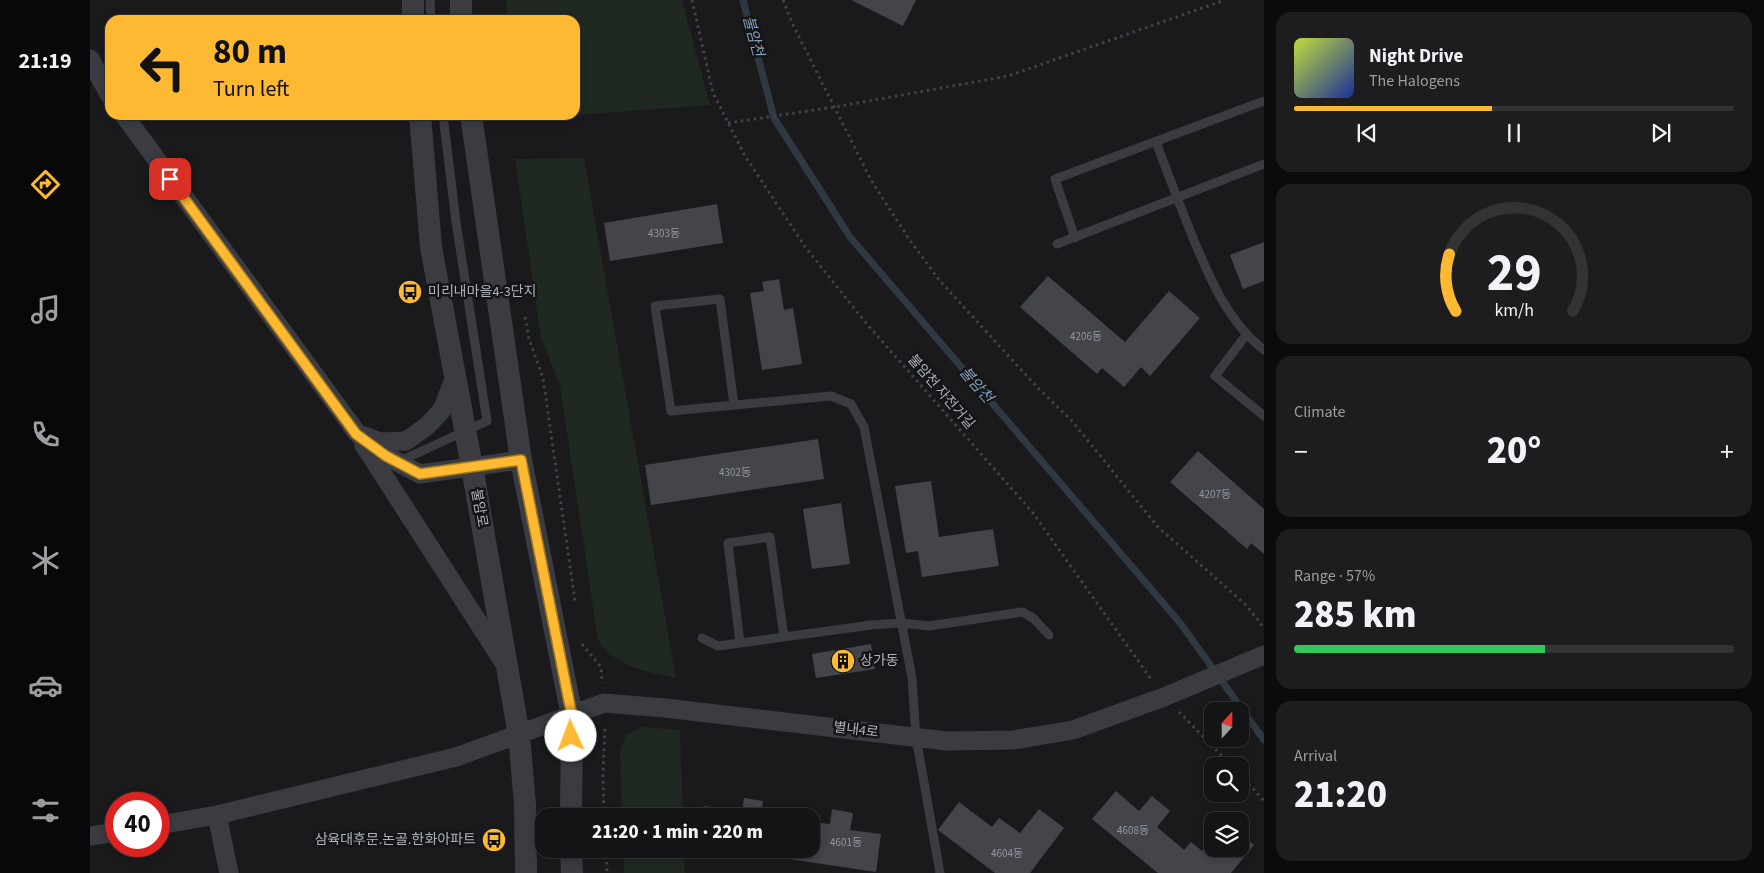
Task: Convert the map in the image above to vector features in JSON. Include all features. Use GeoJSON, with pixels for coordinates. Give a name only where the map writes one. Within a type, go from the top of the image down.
{"type":"FeatureCollection","features":[{"type":"Feature","properties":{"kind":"street"},"geometry":{"type":"LineString","coordinates":[[413,0],[414,15]]}},
{"type":"Feature","properties":{"kind":"street"},"geometry":{"type":"LineString","coordinates":[[461,0],[461,15]]}},
{"type":"Feature","properties":{"kind":"street"},"geometry":{"type":"LineString","coordinates":[[90,59],[105,87]]}},
{"type":"Feature","properties":{"kind":"street"},"geometry":{"type":"LineString","coordinates":[[128,120],[356,434],[506,666]]}},
{"type":"Feature","properties":{"kind":"street","name":"불암로"},"geometry":{"type":"LineString","coordinates":[[420,120],[431,247],[519,736],[525,805],[526,873]]}},
{"type":"Feature","properties":{"kind":"street"},"geometry":{"type":"LineString","coordinates":[[472,120],[521,460],[572,716],[571,808]]}},
{"type":"Feature","properties":{"kind":"street"},"geometry":{"type":"LineString","coordinates":[[356,434],[380,442],[406,441],[427,426],[442,410],[455,377]]}},
{"type":"Feature","properties":{"kind":"street"},"geometry":{"type":"LineString","coordinates":[[356,434],[386,456],[420,474],[521,460]]}},
{"type":"Feature","properties":{"kind":"street","name":"별내4로"},"geometry":{"type":"LineString","coordinates":[[170,822],[217,814],[456,757],[519,736],[604,703],[665,708],[947,741],[1013,740],[1072,730],[1140,706],[1259,657]]}},
{"type":"Feature","properties":{"kind":"street"},"geometry":{"type":"LineString","coordinates":[[217,814],[229,873]]}},
{"type":"Feature","properties":{"kind":"street"},"geometry":{"type":"LineString","coordinates":[[90,836],[105,834]]}},
{"type":"Feature","properties":{"kind":"street"},"geometry":{"type":"LineString","coordinates":[[571,858],[572,873]]}},
{"type":"Feature","properties":{"kind":"lane"},"geometry":{"type":"LineString","coordinates":[[430,0],[431,15]]}},
{"type":"Feature","properties":{"kind":"lane"},"geometry":{"type":"LineString","coordinates":[[1075,238],[1055,179],[1264,101]]}},
{"type":"Feature","properties":{"kind":"lane"},"geometry":{"type":"LineString","coordinates":[[398,462],[487,421],[456,222],[444,120]]}},
{"type":"Feature","properties":{"kind":"lane"},"geometry":{"type":"LineString","coordinates":[[1156,142],[1209,277],[1231,315],[1254,342],[1264,350]]}},
{"type":"Feature","properties":{"kind":"lane"},"geometry":{"type":"LineString","coordinates":[[1057,244],[1264,164]]}},
{"type":"Feature","properties":{"kind":"lane"},"geometry":{"type":"LineString","coordinates":[[734,405],[720,299],[655,306],[671,411],[831,396],[851,404],[864,426],[912,678],[916,737],[940,873]]}},
{"type":"Feature","properties":{"kind":"lane"},"geometry":{"type":"LineString","coordinates":[[1247,334],[1215,376],[1264,416]]}},
{"type":"Feature","properties":{"kind":"lane"},"geometry":{"type":"LineString","coordinates":[[740,643],[728,543],[770,537],[784,637]]}},
{"type":"Feature","properties":{"kind":"lane"},"geometry":{"type":"LineString","coordinates":[[702,638],[718,646],[901,623],[929,626],[1022,612],[1034,618],[1049,635]]}},
{"type":"Feature","properties":{"kind":"path","name":"불암천 자전거길"},"geometry":{"type":"LineString","coordinates":[[692,0],[713,93],[745,156],[806,248],[866,323],[1033,513],[1168,695],[1224,757]]}},
{"type":"Feature","properties":{"kind":"path"},"geometry":{"type":"LineString","coordinates":[[783,0],[792,23],[836,107],[871,180],[909,239],[940,281],[1036,386],[1072,421],[1158,527],[1247,606],[1264,628]]}},
{"type":"Feature","properties":{"kind":"path"},"geometry":{"type":"LineString","coordinates":[[728,122],[836,107],[1008,76],[1224,0]]}},
{"type":"Feature","properties":{"kind":"path"},"geometry":{"type":"LineString","coordinates":[[524,310],[530,339],[543,378],[575,603]]}},
{"type":"Feature","properties":{"kind":"path"},"geometry":{"type":"LineString","coordinates":[[580,642],[601,667]]}},
{"type":"Feature","properties":{"kind":"path"},"geometry":{"type":"LineString","coordinates":[[604,808],[603,775],[606,735]]}},
{"type":"Feature","properties":{"kind":"path"},"geometry":{"type":"LineString","coordinates":[[1249,784],[1264,801]]}},
{"type":"Feature","properties":{"kind":"path"},"geometry":{"type":"LineString","coordinates":[[606,858],[607,873]]}},
{"type":"Feature","properties":{"kind":"shaded area"},"geometry":{"type":"Polygon","coordinates":[[[506,0],[682,0],[710,105],[580,115],[580,15],[507,15],[506,0]]]}},
{"type":"Feature","properties":{"kind":"shaded area"},"geometry":{"type":"Polygon","coordinates":[[[584,158],[676,678],[633,667],[614,657],[598,640],[560,386],[541,337],[515,159],[584,158]]]}},
{"type":"Feature","properties":{"kind":"shaded area"},"geometry":{"type":"Polygon","coordinates":[[[641,727],[680,730],[683,808],[622,808],[620,751],[626,735],[641,727]]]}},
{"type":"Feature","properties":{"kind":"shaded area"},"geometry":{"type":"Polygon","coordinates":[[[623,858],[684,858],[685,873],[624,873],[623,858]]]}},
{"type":"Feature","properties":{"kind":"building"},"geometry":{"type":"Polygon","coordinates":[[[851,0],[916,0],[903,26],[851,0]]]}},
{"type":"Feature","properties":{"kind":"building"},"geometry":{"type":"Polygon","coordinates":[[[717,204],[723,243],[610,261],[604,223],[717,204]]]}},
{"type":"Feature","properties":{"kind":"building"},"geometry":{"type":"Polygon","coordinates":[[[1264,242],[1264,281],[1243,289],[1230,255],[1264,242]]]}},
{"type":"Feature","properties":{"kind":"building"},"geometry":{"type":"Polygon","coordinates":[[[1048,276],[1125,342],[1169,291],[1200,318],[1150,376],[1141,367],[1124,387],[1102,368],[1097,374],[1020,307],[1048,276]]]}},
{"type":"Feature","properties":{"kind":"building"},"geometry":{"type":"Polygon","coordinates":[[[779,279],[784,310],[793,308],[802,364],[762,370],[750,293],[764,291],[762,282],[779,279]]]}},
{"type":"Feature","properties":{"kind":"building"},"geometry":{"type":"Polygon","coordinates":[[[818,439],[824,479],[651,505],[645,465],[818,439]]]}},
{"type":"Feature","properties":{"kind":"building"},"geometry":{"type":"Polygon","coordinates":[[[1198,451],[1264,509],[1264,554],[1251,543],[1247,549],[1170,482],[1198,451]]]}},
{"type":"Feature","properties":{"kind":"building"},"geometry":{"type":"Polygon","coordinates":[[[931,481],[939,537],[993,529],[999,566],[922,577],[918,551],[906,553],[895,486],[931,481]]]}},
{"type":"Feature","properties":{"kind":"building"},"geometry":{"type":"Polygon","coordinates":[[[841,503],[850,564],[812,569],[803,509],[841,503]]]}},
{"type":"Feature","properties":{"kind":"building","name":"상가동"},"geometry":{"type":"Polygon","coordinates":[[[871,644],[875,669],[816,678],[812,654],[871,644]]]}},
{"type":"Feature","properties":{"kind":"building"},"geometry":{"type":"Polygon","coordinates":[[[1116,791],[1139,811],[1152,796],[1170,811],[1157,827],[1184,850],[1191,842],[1202,851],[1204,848],[1204,857],[1244,857],[1231,873],[1158,873],[1092,819],[1116,791]]]}},
{"type":"Feature","properties":{"kind":"building"},"geometry":{"type":"Polygon","coordinates":[[[744,798],[763,801],[762,808],[743,808],[744,798]]]}},
{"type":"Feature","properties":{"kind":"building"},"geometry":{"type":"Polygon","coordinates":[[[959,802],[992,827],[999,818],[1020,833],[1039,809],[1064,828],[1030,873],[995,873],[938,830],[959,802]]]}},
{"type":"Feature","properties":{"kind":"building"},"geometry":{"type":"Polygon","coordinates":[[[832,809],[853,813],[850,830],[881,834],[876,872],[782,858],[820,858],[820,823],[830,824],[832,809]]]}},
{"type":"Feature","properties":{"kind":"building"},"geometry":{"type":"Polygon","coordinates":[[[1249,841],[1254,845],[1249,851],[1249,841]]]}},
{"type":"Feature","properties":{"kind":"waterway","name":"불암천"},"geometry":{"type":"LineString","coordinates":[[743,0],[774,118],[850,237],[1181,624],[1264,740]]}},
{"type":"Feature","properties":{"kind":"place","name":"미리내마을4-3단지"},"geometry":{"type":"Point","coordinates":[410,292]}},
{"type":"Feature","properties":{"kind":"place","name":"상가동"},"geometry":{"type":"Point","coordinates":[843,661]}},
{"type":"Feature","properties":{"kind":"place","name":"삼육대후문.논골.한화아파트"},"geometry":{"type":"Point","coordinates":[494,840]}},
{"type":"Feature","properties":{"kind":"route"},"geometry":{"type":"LineString","coordinates":[[170,179],[356,434],[386,456],[420,474],[521,460],[572,716],[571,736]]}}]}
